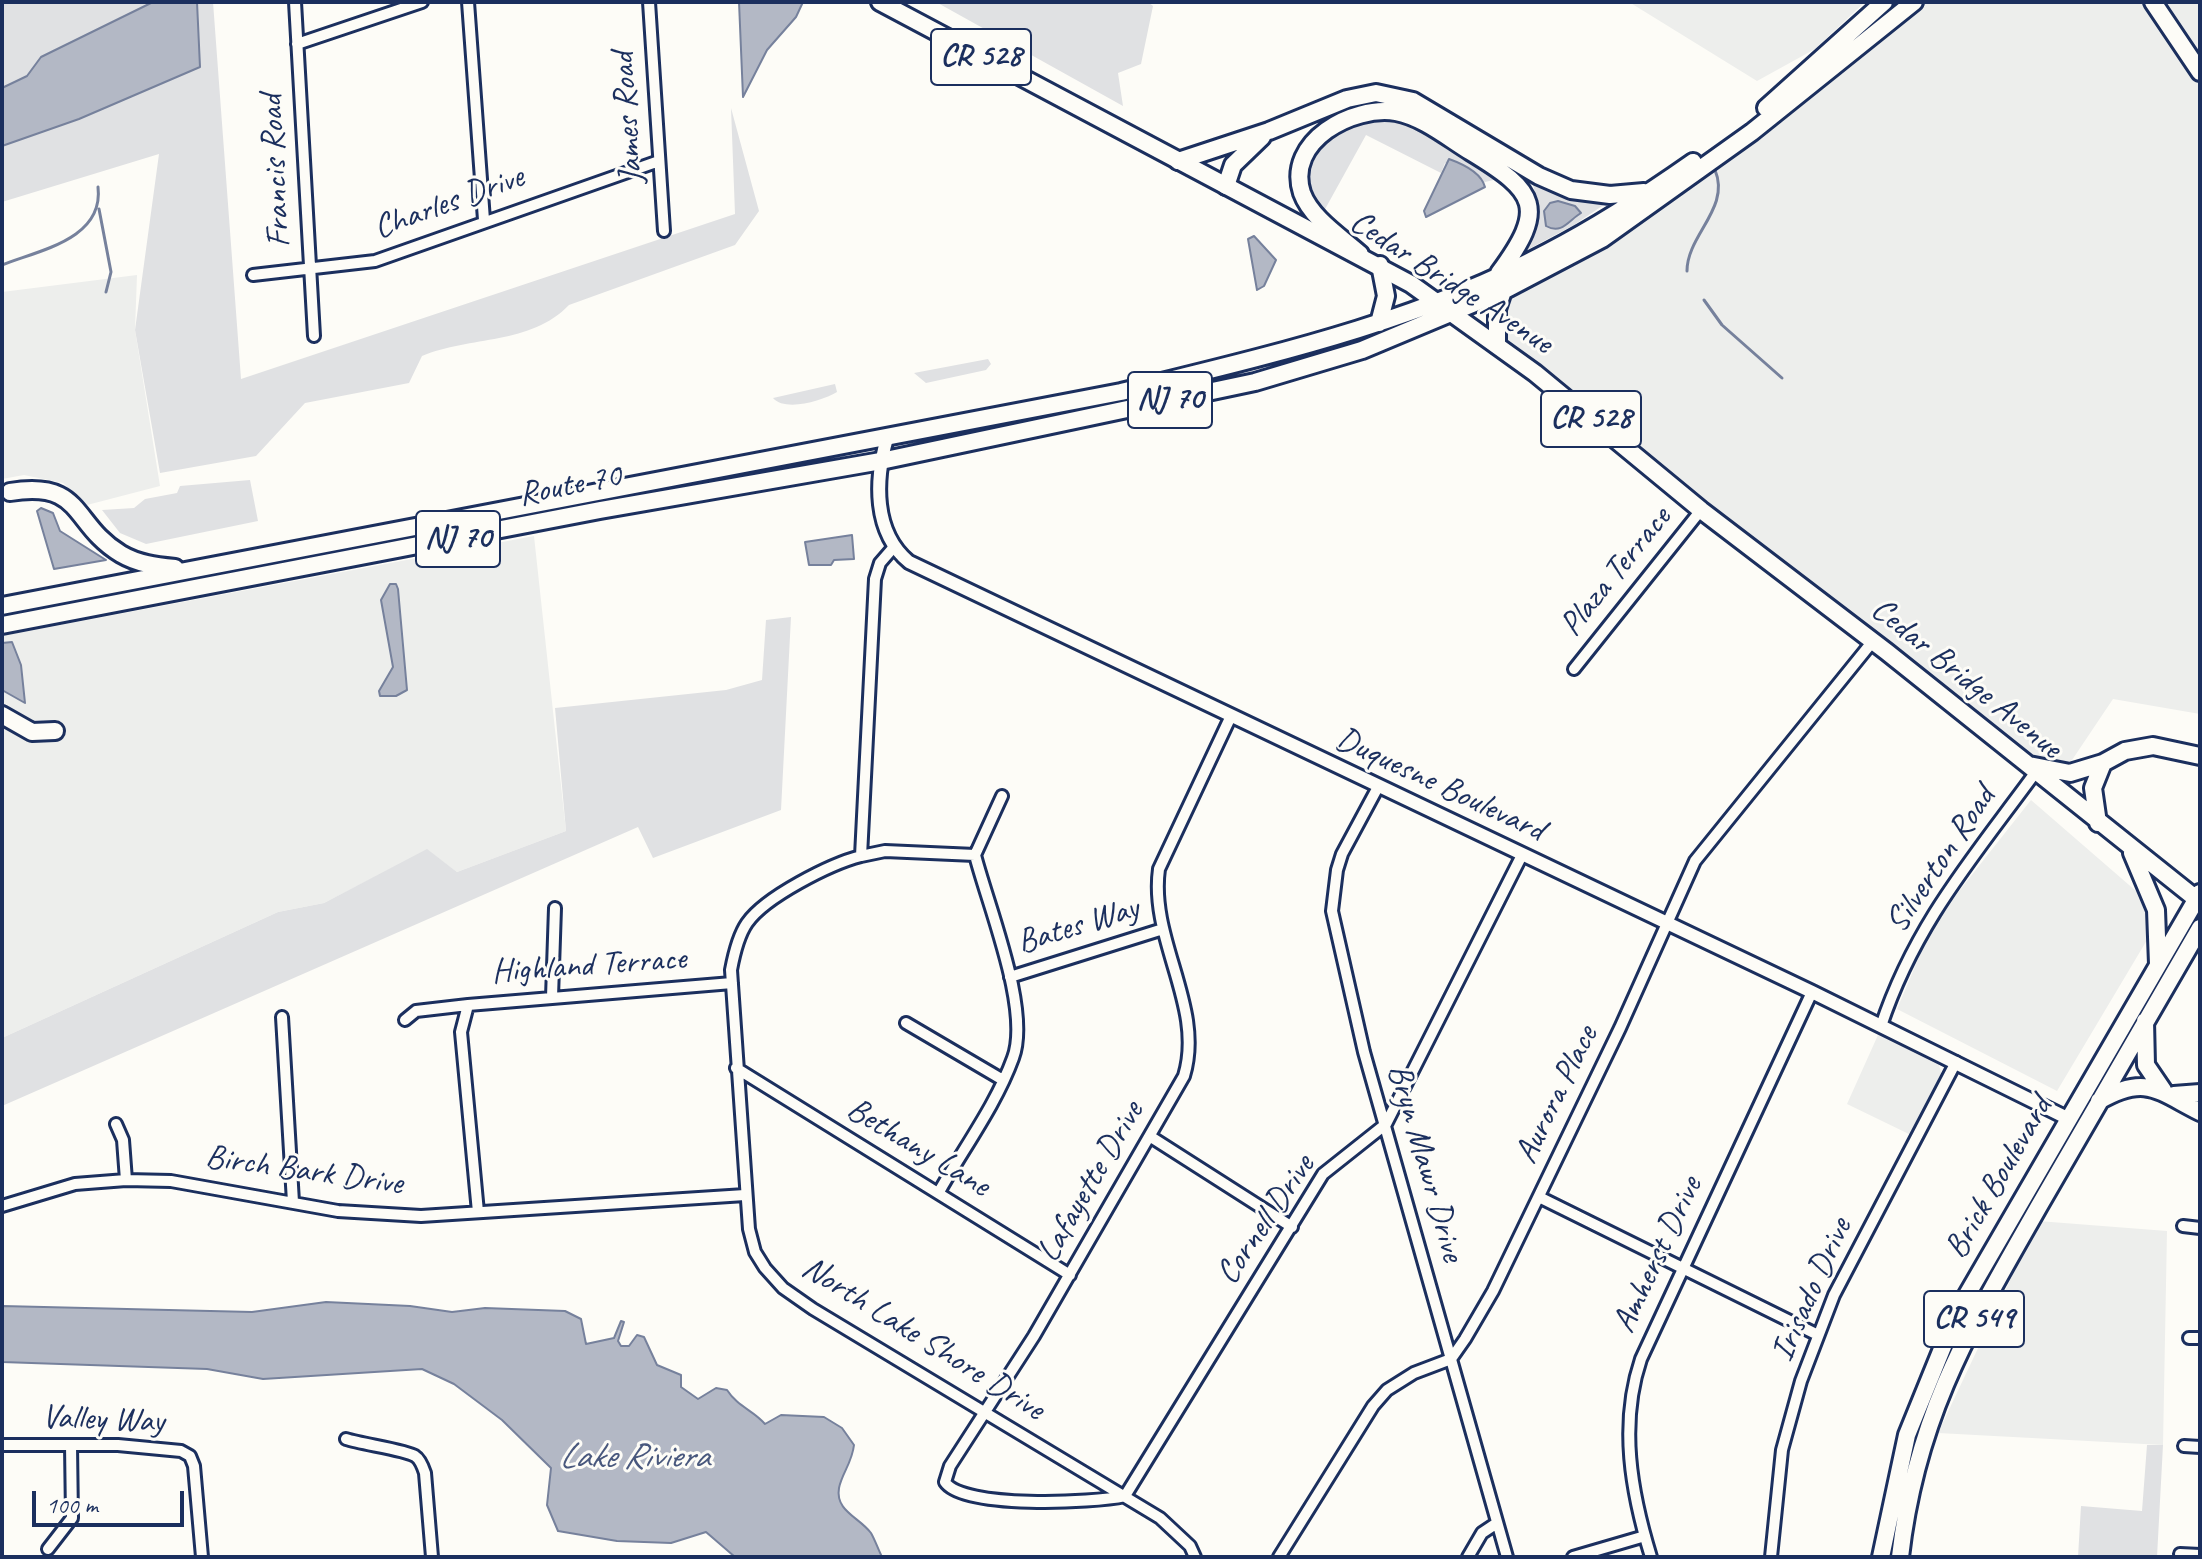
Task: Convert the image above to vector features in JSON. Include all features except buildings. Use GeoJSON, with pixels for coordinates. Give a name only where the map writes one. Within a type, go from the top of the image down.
{"type":"FeatureCollection","features":[{"type":"Feature","properties":{"kind":"main road","name":"Cedar Bridge Avenue"},"geometry":{"type":"LineString","coordinates":[[880,2],[1360,254],[1435,301],[1497,345],[1701,510],[1873,641],[2129,848],[2199,898]]}},
{"type":"Feature","properties":{"kind":"main road","name":"NJ 70"},"geometry":{"type":"LineString","coordinates":[[881,461],[1298,371],[1362,350],[1452,313],[1650,192],[1746,124],[1884,2]]}},
{"type":"Feature","properties":{"kind":"main road","name":"NJ 70"},"geometry":{"type":"LineString","coordinates":[[887,438],[1121,392],[1274,354],[1379,323],[1435,301],[1500,284],[1602,239],[1657,202],[1752,132],[1914,2]]}},
{"type":"Feature","properties":{"kind":"main road"},"geometry":{"type":"LineString","coordinates":[[2153,2],[2200,72]]}},
{"type":"Feature","properties":{"kind":"main road"},"geometry":{"type":"LineString","coordinates":[[1178,161],[1269,131],[1347,99],[1390,94],[1413,101],[1555,184],[1590,194],[1650,192]]}},
{"type":"Feature","properties":{"kind":"main road"},"geometry":{"type":"LineString","coordinates":[[1360,254],[1310,205],[1301,186],[1302,162],[1323,132],[1340,121],[1379,111],[1399,113],[1431,128],[1508,174],[1521,187],[1530,215],[1528,230],[1500,284],[1497,345]]}},
{"type":"Feature","properties":{"kind":"main road"},"geometry":{"type":"LineString","coordinates":[[1226,186],[1233,165],[1269,131]]}},
{"type":"Feature","properties":{"kind":"main road"},"geometry":{"type":"LineString","coordinates":[[1379,323],[1386,296],[1380,265]]}},
{"type":"Feature","properties":{"kind":"main road","name":"Route 70"},"geometry":{"type":"LineString","coordinates":[[192,570],[887,438]]}},
{"type":"Feature","properties":{"kind":"main road","name":"Route 70"},"geometry":{"type":"LineString","coordinates":[[2,625],[600,510],[881,461]]}},
{"type":"Feature","properties":{"kind":"main road"},"geometry":{"type":"LineString","coordinates":[[10,492],[52,490],[72,504],[121,554],[141,563],[192,570]]}},
{"type":"Feature","properties":{"kind":"main road","name":"NJ 70"},"geometry":{"type":"LineString","coordinates":[[2,606],[192,570]]}},
{"type":"Feature","properties":{"kind":"main road"},"geometry":{"type":"LineString","coordinates":[[2,715],[32,732],[55,731]]}},
{"type":"Feature","properties":{"kind":"main road"},"geometry":{"type":"LineString","coordinates":[[2029,768],[2070,773],[2143,746],[2165,746],[2200,756]]}},
{"type":"Feature","properties":{"kind":"main road"},"geometry":{"type":"LineString","coordinates":[[2098,823],[2093,788],[2103,763]]}},
{"type":"Feature","properties":{"kind":"main road"},"geometry":{"type":"LineString","coordinates":[[2129,848],[2156,910],[2158,964]]}},
{"type":"Feature","properties":{"kind":"main road","name":"Brick Boulevard"},"geometry":{"type":"LineString","coordinates":[[1881,1557],[1898,1469],[1935,1362],[1957,1312],[2067,1118],[2199,898]]}},
{"type":"Feature","properties":{"kind":"main road","name":"Brick Boulevard"},"geometry":{"type":"LineString","coordinates":[[1900,1557],[1915,1475],[1940,1390],[1983,1300],[2200,928]]}},
{"type":"Feature","properties":{"kind":"main road"},"geometry":{"type":"LineString","coordinates":[[2145,1021],[2146,1065],[2177,1100],[2200,1112]]}},
{"type":"Feature","properties":{"kind":"main road"},"geometry":{"type":"LineString","coordinates":[[2098,1102],[2127,1086],[2200,1093]]}},
{"type":"Feature","properties":{"kind":"street","name":"Francis Road"},"geometry":{"type":"LineString","coordinates":[[295,2],[314,336]]}},
{"type":"Feature","properties":{"kind":"street"},"geometry":{"type":"LineString","coordinates":[[297,44],[422,2]]}},
{"type":"Feature","properties":{"kind":"street"},"geometry":{"type":"LineString","coordinates":[[468,2],[484,220]]}},
{"type":"Feature","properties":{"kind":"street","name":"James Road"},"geometry":{"type":"LineString","coordinates":[[649,2],[664,231]]}},
{"type":"Feature","properties":{"kind":"street","name":"Charles Drive"},"geometry":{"type":"LineString","coordinates":[[253,275],[375,261],[484,220],[659,161]]}},
{"type":"Feature","properties":{"kind":"street"},"geometry":{"type":"LineString","coordinates":[[861,856],[875,579],[880,563],[893,548],[881,518],[881,461],[887,438]]}},
{"type":"Feature","properties":{"kind":"street","name":"Plaza Terrace"},"geometry":{"type":"LineString","coordinates":[[1574,669],[1701,510]]}},
{"type":"Feature","properties":{"kind":"street","name":"Duquesne Boulevard"},"geometry":{"type":"LineString","coordinates":[[893,548],[909,562],[1812,992],[2067,1118]]}},
{"type":"Feature","properties":{"kind":"street","name":"Aurora Place"},"geometry":{"type":"LineString","coordinates":[[1451,1359],[1493,1291],[1620,1028],[1695,861],[1873,641]]}},
{"type":"Feature","properties":{"kind":"street","name":"Lafayette Drive"},"geometry":{"type":"LineString","coordinates":[[1125,1496],[1058,1501],[986,1498],[957,1492],[948,1487],[946,1477],[1151,1137],[1189,1060],[1187,1024],[1155,895],[1159,869],[1231,716]]}},
{"type":"Feature","properties":{"kind":"street","name":"Silverton Road"},"geometry":{"type":"LineString","coordinates":[[1881,1026],[1895,985],[1932,913],[2029,768]]}},
{"type":"Feature","properties":{"kind":"street","name":"Bryn Mawr Drive"},"geometry":{"type":"LineString","coordinates":[[1378,787],[1342,854],[1332,911],[1364,1052],[1507,1557]]}},
{"type":"Feature","properties":{"kind":"street"},"geometry":{"type":"LineString","coordinates":[[939,1192],[1003,1080],[1017,1042],[1015,996],[975,855],[1002,796]]}},
{"type":"Feature","properties":{"kind":"street","name":"North Lake Shore Drive"},"geometry":{"type":"LineString","coordinates":[[975,855],[885,851],[861,856],[817,874],[765,905],[747,923],[734,952],[732,983],[745,1195],[755,1252],[783,1288],[1125,1496],[1177,1532],[1195,1557]]}},
{"type":"Feature","properties":{"kind":"street","name":"Cornell Drive"},"geometry":{"type":"LineString","coordinates":[[1125,1496],[1323,1174],[1386,1124],[1522,855]]}},
{"type":"Feature","properties":{"kind":"street"},"geometry":{"type":"LineString","coordinates":[[552,997],[555,908]]}},
{"type":"Feature","properties":{"kind":"street","name":"Bates Way"},"geometry":{"type":"LineString","coordinates":[[1010,977],[1163,929]]}},
{"type":"Feature","properties":{"kind":"street","name":"Highland Terrace"},"geometry":{"type":"LineString","coordinates":[[478,1212],[461,1032],[468,1005],[732,983]]}},
{"type":"Feature","properties":{"kind":"street","name":"Amherst Drive"},"geometry":{"type":"LineString","coordinates":[[1651,1557],[1632,1476],[1628,1416],[1630,1391],[1641,1359],[1812,992]]}},
{"type":"Feature","properties":{"kind":"street"},"geometry":{"type":"LineString","coordinates":[[405,1020],[416,1011],[468,1005]]}},
{"type":"Feature","properties":{"kind":"street"},"geometry":{"type":"LineString","coordinates":[[282,1017],[293,1202]]}},
{"type":"Feature","properties":{"kind":"street"},"geometry":{"type":"LineString","coordinates":[[906,1023],[1003,1080]]}},
{"type":"Feature","properties":{"kind":"street","name":"Irisado Drive"},"geometry":{"type":"LineString","coordinates":[[1771,1557],[1782,1450],[1818,1335],[1834,1295],[1956,1062]]}},
{"type":"Feature","properties":{"kind":"street","name":"Bethany Lane"},"geometry":{"type":"LineString","coordinates":[[736,1068],[1070,1275]]}},
{"type":"Feature","properties":{"kind":"street"},"geometry":{"type":"LineString","coordinates":[[116,1124],[123,1140],[126,1180]]}},
{"type":"Feature","properties":{"kind":"street"},"geometry":{"type":"LineString","coordinates":[[1151,1137],[1292,1227]]}},
{"type":"Feature","properties":{"kind":"street","name":"Birch Bark Drive"},"geometry":{"type":"LineString","coordinates":[[2,1206],[75,1184],[126,1180],[171,1181],[372,1215],[478,1212],[745,1195]]}},
{"type":"Feature","properties":{"kind":"street"},"geometry":{"type":"LineString","coordinates":[[1539,1197],[1818,1335]]}},
{"type":"Feature","properties":{"kind":"street"},"geometry":{"type":"LineString","coordinates":[[2183,1226],[2200,1228]]}},
{"type":"Feature","properties":{"kind":"street"},"geometry":{"type":"LineString","coordinates":[[1279,1557],[1373,1406],[1387,1390],[1405,1379],[1451,1359]]}},
{"type":"Feature","properties":{"kind":"street"},"geometry":{"type":"LineString","coordinates":[[346,1439],[403,1452],[415,1456],[421,1463],[425,1473],[432,1557]]}},
{"type":"Feature","properties":{"kind":"street","name":"Valley Way"},"geometry":{"type":"LineString","coordinates":[[2,1445],[181,1451],[190,1456],[194,1466],[202,1557]]}},
{"type":"Feature","properties":{"kind":"street"},"geometry":{"type":"LineString","coordinates":[[48,1549],[72,1518],[71,1445]]}},
{"type":"Feature","properties":{"kind":"street"},"geometry":{"type":"LineString","coordinates":[[2184,1446],[2200,1447]]}},
{"type":"Feature","properties":{"kind":"street"},"geometry":{"type":"LineString","coordinates":[[1468,1557],[1482,1533],[1497,1523]]}},
{"type":"Feature","properties":{"kind":"street"},"geometry":{"type":"LineString","coordinates":[[1573,1557],[1645,1536]]}},
{"type":"Feature","properties":{"kind":"street"},"geometry":{"type":"LineString","coordinates":[[2180,1554],[2200,1555]]}},
{"type":"Feature","properties":{"kind":"shaded area"},"geometry":{"type":"Polygon","coordinates":[[[2,2],[153,2],[41,57],[27,76],[2,88],[2,2]]]}},
{"type":"Feature","properties":{"kind":"shaded area"},"geometry":{"type":"Polygon","coordinates":[[[197,2],[213,2],[241,379],[735,214],[731,108],[759,211],[735,245],[569,305],[537,327],[422,356],[409,383],[305,403],[256,456],[160,473],[135,330],[159,154],[2,202],[2,146],[79,119],[200,67],[197,2]]]}},
{"type":"Feature","properties":{"kind":"shaded area"},"geometry":{"type":"Polygon","coordinates":[[[936,2],[1148,2],[1153,6],[1141,64],[1118,73],[1123,106],[936,2]]]}},
{"type":"Feature","properties":{"kind":"shaded area"},"geometry":{"type":"Polygon","coordinates":[[[1629,2],[1865,2],[1815,49],[1757,81],[1629,2]]]}},
{"type":"Feature","properties":{"kind":"shaded area"},"geometry":{"type":"Polygon","coordinates":[[[1914,2],[2200,2],[2200,714],[2113,699],[2066,769],[2017,759],[1497,345],[1503,291],[1602,239],[1914,2]]]}},
{"type":"Feature","properties":{"kind":"shaded area"},"geometry":{"type":"Polygon","coordinates":[[[1394,119],[1415,125],[1502,178],[1485,182],[1445,163],[1441,173],[1366,135],[1324,211],[1313,197],[1308,183],[1312,157],[1321,145],[1346,126],[1362,120],[1394,119]]]}},
{"type":"Feature","properties":{"kind":"shaded area"},"geometry":{"type":"Polygon","coordinates":[[[1448,127],[1608,202],[1574,225],[1525,251],[1533,232],[1537,231],[1538,209],[1533,184],[1527,187],[1448,127]]]}},
{"type":"Feature","properties":{"kind":"shaded area"},"geometry":{"type":"Polygon","coordinates":[[[137,275],[135,330],[160,486],[87,505],[63,483],[24,475],[2,479],[2,292],[137,275]]]}},
{"type":"Feature","properties":{"kind":"shaded area"},"geometry":{"type":"Polygon","coordinates":[[[988,359],[991,364],[986,370],[926,383],[914,373],[988,359]]]}},
{"type":"Feature","properties":{"kind":"shaded area"},"geometry":{"type":"Polygon","coordinates":[[[835,384],[837,392],[813,402],[795,405],[773,398],[835,384]]]}},
{"type":"Feature","properties":{"kind":"shaded area"},"geometry":{"type":"Polygon","coordinates":[[[250,480],[258,521],[146,544],[120,533],[102,510],[134,508],[145,499],[177,493],[180,486],[250,480]]]}},
{"type":"Feature","properties":{"kind":"shaded area"},"geometry":{"type":"Polygon","coordinates":[[[534,536],[566,831],[457,872],[427,850],[324,903],[278,912],[2,1038],[2,636],[534,536]]]}},
{"type":"Feature","properties":{"kind":"shaded area"},"geometry":{"type":"Polygon","coordinates":[[[791,617],[781,810],[653,858],[638,827],[2,1106],[2,1038],[278,912],[324,903],[427,849],[457,872],[566,831],[555,708],[726,690],[762,680],[766,620],[791,617]]]}},
{"type":"Feature","properties":{"kind":"shaded area"},"geometry":{"type":"Polygon","coordinates":[[[2031,800],[2136,891],[2148,919],[2147,940],[2057,1091],[1897,1009],[1933,924],[2031,800]]]}},
{"type":"Feature","properties":{"kind":"shaded area"},"geometry":{"type":"Polygon","coordinates":[[[1878,1035],[1939,1065],[1942,1076],[1913,1136],[1847,1104],[1878,1035]]]}},
{"type":"Feature","properties":{"kind":"shaded area"},"geometry":{"type":"Polygon","coordinates":[[[2038,1221],[2167,1231],[2163,1445],[1938,1433],[2038,1221]]]}},
{"type":"Feature","properties":{"kind":"shaded area"},"geometry":{"type":"Polygon","coordinates":[[[2147,1445],[2163,1445],[2157,1557],[2078,1557],[2081,1506],[2142,1511],[2147,1445]]]}},
{"type":"Feature","properties":{"kind":"water"},"geometry":{"type":"Polygon","coordinates":[[[153,2],[197,2],[200,67],[79,119],[2,146],[2,88],[27,76],[41,57],[153,2]]]}},
{"type":"Feature","properties":{"kind":"water"},"geometry":{"type":"Polygon","coordinates":[[[739,2],[803,2],[796,17],[767,50],[743,97],[739,2]]]}},
{"type":"Feature","properties":{"kind":"water"},"geometry":{"type":"Polygon","coordinates":[[[1449,159],[1476,173],[1485,187],[1426,217],[1424,211],[1449,159]]]}},
{"type":"Feature","properties":{"kind":"water"},"geometry":{"type":"Polygon","coordinates":[[[1558,201],[1575,206],[1581,213],[1557,229],[1546,226],[1544,211],[1550,203],[1558,201]]]}},
{"type":"Feature","properties":{"kind":"water"},"geometry":{"type":"Polygon","coordinates":[[[1254,236],[1276,260],[1264,286],[1257,290],[1248,239],[1254,236]]]}},
{"type":"Feature","properties":{"kind":"water"},"geometry":{"type":"Polygon","coordinates":[[[41,508],[53,513],[60,531],[106,560],[54,569],[37,511],[41,508]]]}},
{"type":"Feature","properties":{"kind":"water"},"geometry":{"type":"Polygon","coordinates":[[[852,535],[854,559],[834,560],[831,565],[809,565],[805,542],[852,535]]]}},
{"type":"Feature","properties":{"kind":"water"},"geometry":{"type":"Polygon","coordinates":[[[390,584],[396,584],[398,589],[407,690],[396,696],[380,696],[379,691],[393,667],[381,600],[390,584]]]}},
{"type":"Feature","properties":{"kind":"water"},"geometry":{"type":"Polygon","coordinates":[[[12,642],[21,665],[25,703],[2,690],[2,643],[12,642]]]}},
{"type":"Feature","properties":{"kind":"water","name":"Lake Riviera"},"geometry":{"type":"Polygon","coordinates":[[[326,1302],[410,1306],[452,1312],[485,1308],[565,1311],[581,1319],[586,1344],[614,1338],[621,1321],[624,1322],[618,1341],[621,1346],[629,1346],[637,1335],[644,1337],[657,1365],[681,1375],[681,1387],[698,1399],[716,1388],[727,1390],[765,1424],[781,1415],[824,1417],[842,1428],[854,1445],[842,1477],[839,1496],[844,1508],[871,1533],[882,1557],[735,1557],[706,1532],[671,1543],[617,1541],[558,1531],[547,1505],[551,1468],[502,1420],[454,1384],[422,1369],[263,1379],[207,1369],[2,1362],[2,1306],[252,1312],[326,1302]]]}},
{"type":"Feature","properties":{"kind":"waterway"},"geometry":{"type":"LineString","coordinates":[[1687,271],[1694,245],[1717,197],[1715,170]]}},
{"type":"Feature","properties":{"kind":"waterway"},"geometry":{"type":"LineString","coordinates":[[2,265],[51,247],[80,231],[91,219],[97,205],[98,187]]}},
{"type":"Feature","properties":{"kind":"waterway"},"geometry":{"type":"LineString","coordinates":[[99,209],[111,272],[106,292]]}},
{"type":"Feature","properties":{"kind":"waterway"},"geometry":{"type":"LineString","coordinates":[[1704,300],[1722,325],[1782,378]]}}]}
